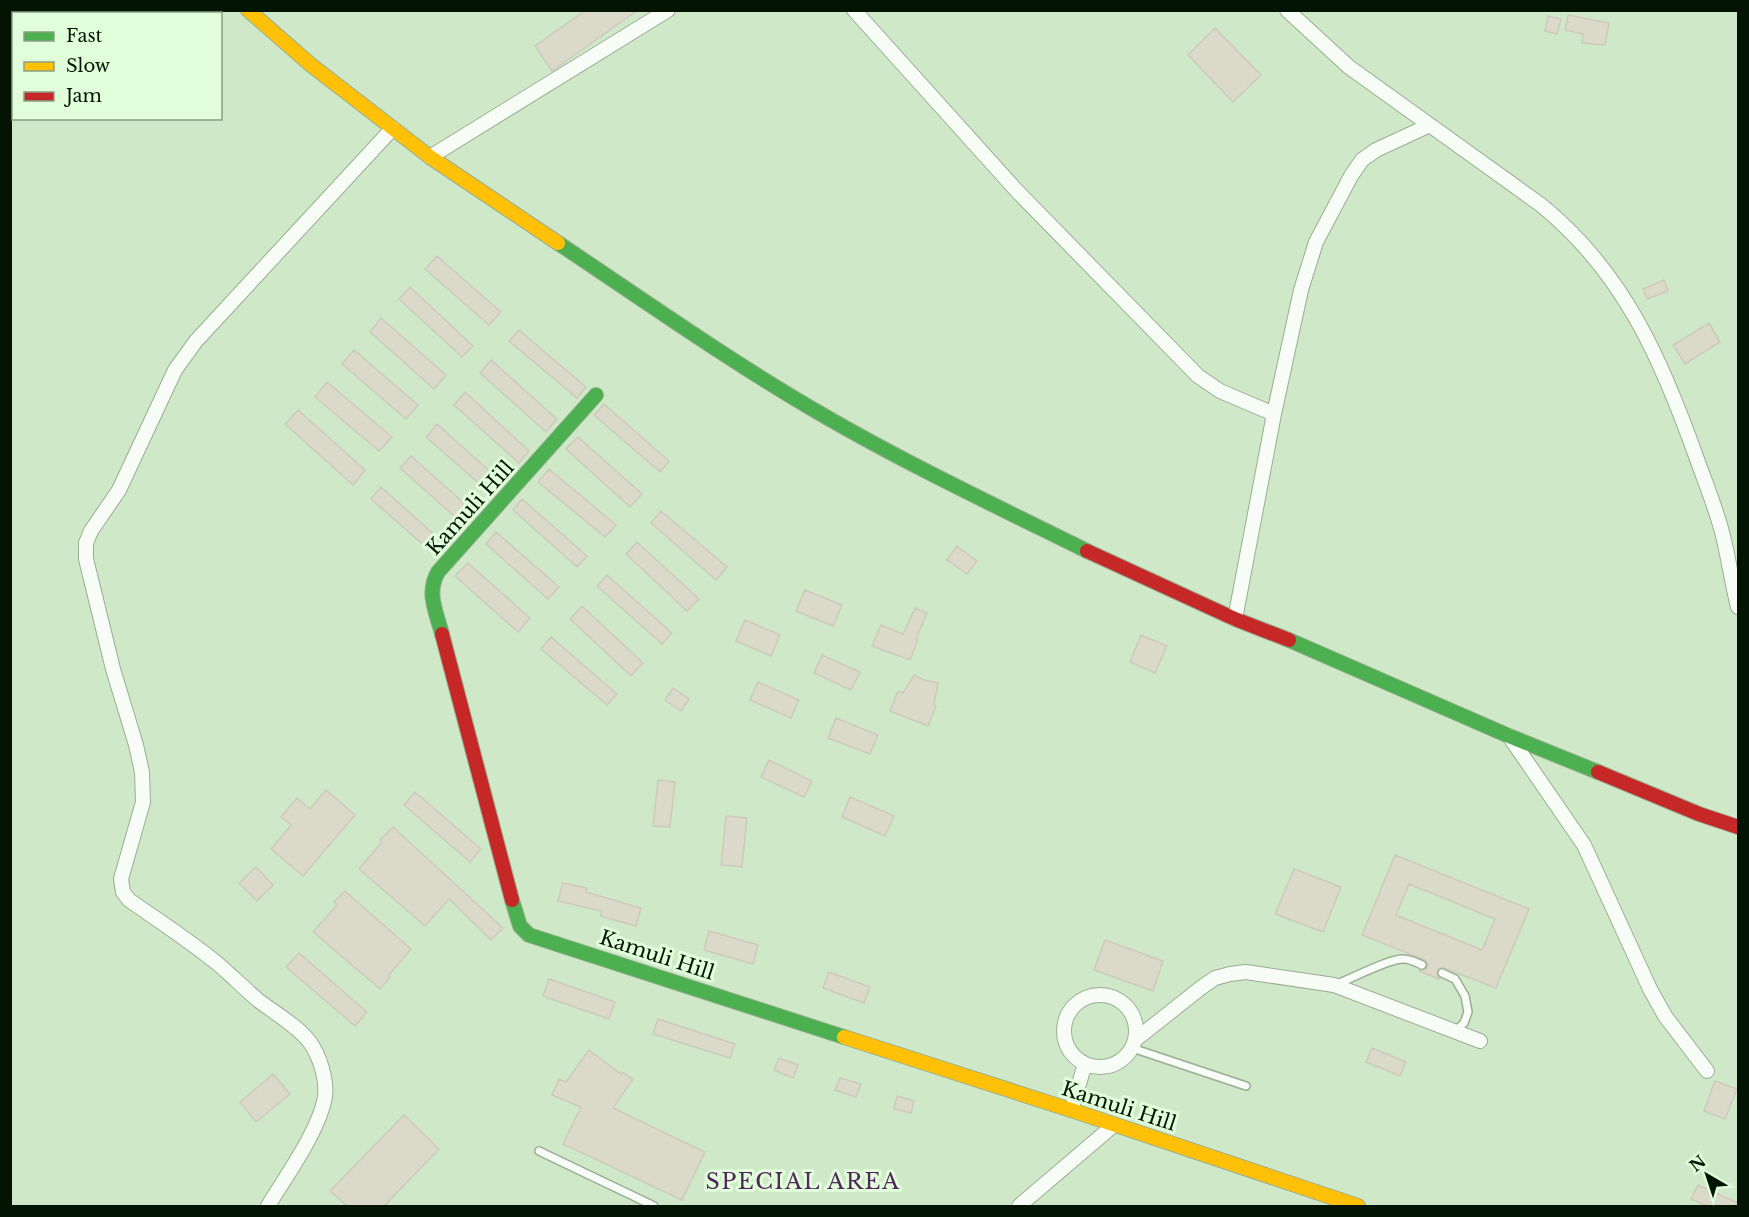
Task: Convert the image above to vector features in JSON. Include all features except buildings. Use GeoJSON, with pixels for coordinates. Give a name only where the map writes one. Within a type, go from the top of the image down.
{"type":"FeatureCollection","features":[{"type":"Feature","properties":{"kind":"street"},"geometry":{"type":"LineString","coordinates":[[248,10],[311,65],[430,157],[483,194],[819,413],[901,459],[1128,571],[1235,619],[1509,736],[1738,827]]}},
{"type":"Feature","properties":{"kind":"street"},"geometry":{"type":"LineString","coordinates":[[430,157],[668,10]]}},
{"type":"Feature","properties":{"kind":"street"},"geometry":{"type":"LineString","coordinates":[[854,10],[1017,191],[1198,376],[1220,391],[1274,414]]}},
{"type":"Feature","properties":{"kind":"street"},"geometry":{"type":"LineString","coordinates":[[1287,10],[1349,67],[1565,224],[1613,280],[1651,346],[1678,405],[1723,534],[1738,607]]}},
{"type":"Feature","properties":{"kind":"street"},"geometry":{"type":"LineString","coordinates":[[1235,619],[1274,414],[1304,280],[1316,242],[1362,160],[1376,150],[1430,125]]}},
{"type":"Feature","properties":{"kind":"street"},"geometry":{"type":"LineString","coordinates":[[268,1206],[309,1138],[318,1118],[325,1096],[324,1075],[318,1056],[308,1040],[221,966],[129,900],[123,892],[121,879],[143,802],[142,772],[113,669],[86,559],[86,543],[91,531],[119,490],[183,357],[393,128]]}},
{"type":"Feature","properties":{"kind":"street","name":"Kamuli Hill"},"geometry":{"type":"LineString","coordinates":[[596,395],[438,572],[432,583],[432,596],[520,926],[529,935],[1071,1110],[1358,1206]]}},
{"type":"Feature","properties":{"kind":"street"},"geometry":{"type":"LineString","coordinates":[[1509,736],[1584,845],[1650,990],[1665,1016],[1707,1071]]}},
{"type":"Feature","properties":{"kind":"street"},"geometry":{"type":"LineString","coordinates":[[1133,1044],[1135,1022],[1126,1006],[1112,997],[1087,998],[1069,1014],[1064,1030],[1067,1047],[1077,1060],[1102,1067],[1111,1065],[1126,1056],[1133,1044],[1215,978],[1246,972],[1334,986],[1480,1041]]}},
{"type":"Feature","properties":{"kind":"street"},"geometry":{"type":"LineString","coordinates":[[1071,1110],[1085,1064]]}},
{"type":"Feature","properties":{"kind":"street"},"geometry":{"type":"LineString","coordinates":[[1019,1206],[1114,1125]]}},
{"type":"Feature","properties":{"kind":"lane"},"geometry":{"type":"LineString","coordinates":[[1334,986],[1400,959],[1422,964]]}},
{"type":"Feature","properties":{"kind":"lane"},"geometry":{"type":"LineString","coordinates":[[1442,973],[1455,979],[1465,996],[1468,1012],[1464,1023],[1455,1031]]}},
{"type":"Feature","properties":{"kind":"lane"},"geometry":{"type":"LineString","coordinates":[[1133,1044],[1246,1086]]}},
{"type":"Feature","properties":{"kind":"lane"},"geometry":{"type":"LineString","coordinates":[[539,1151],[654,1206]]}},
{"type":"Feature","properties":{"kind":"traffic: fast"},"geometry":{"type":"LineString","coordinates":[[558,243],[721,352],[821,414],[919,468],[1087,551]]}},
{"type":"Feature","properties":{"kind":"traffic: fast"},"geometry":{"type":"LineString","coordinates":[[442,634],[432,595],[434,580],[438,572],[596,395]]}},
{"type":"Feature","properties":{"kind":"traffic: fast"},"geometry":{"type":"LineString","coordinates":[[1289,640],[1509,736],[1598,772]]}},
{"type":"Feature","properties":{"kind":"traffic: fast"},"geometry":{"type":"LineString","coordinates":[[512,900],[520,926],[529,935],[844,1037]]}},
{"type":"Feature","properties":{"kind":"traffic: slow"},"geometry":{"type":"LineString","coordinates":[[248,10],[311,65],[430,157],[558,243]]}},
{"type":"Feature","properties":{"kind":"traffic: slow"},"geometry":{"type":"LineString","coordinates":[[844,1037],[1358,1206]]}},
{"type":"Feature","properties":{"kind":"traffic: jam"},"geometry":{"type":"LineString","coordinates":[[1087,551],[1235,619],[1289,640]]}},
{"type":"Feature","properties":{"kind":"traffic: jam"},"geometry":{"type":"LineString","coordinates":[[442,634],[512,900]]}},
{"type":"Feature","properties":{"kind":"traffic: jam"},"geometry":{"type":"LineString","coordinates":[[1598,772],[1699,814],[1738,827]]}},
{"type":"Feature","properties":{"kind":"district","name":"SPECIAL AREA"},"geometry":{"type":"Point","coordinates":[803,1181]}}]}
